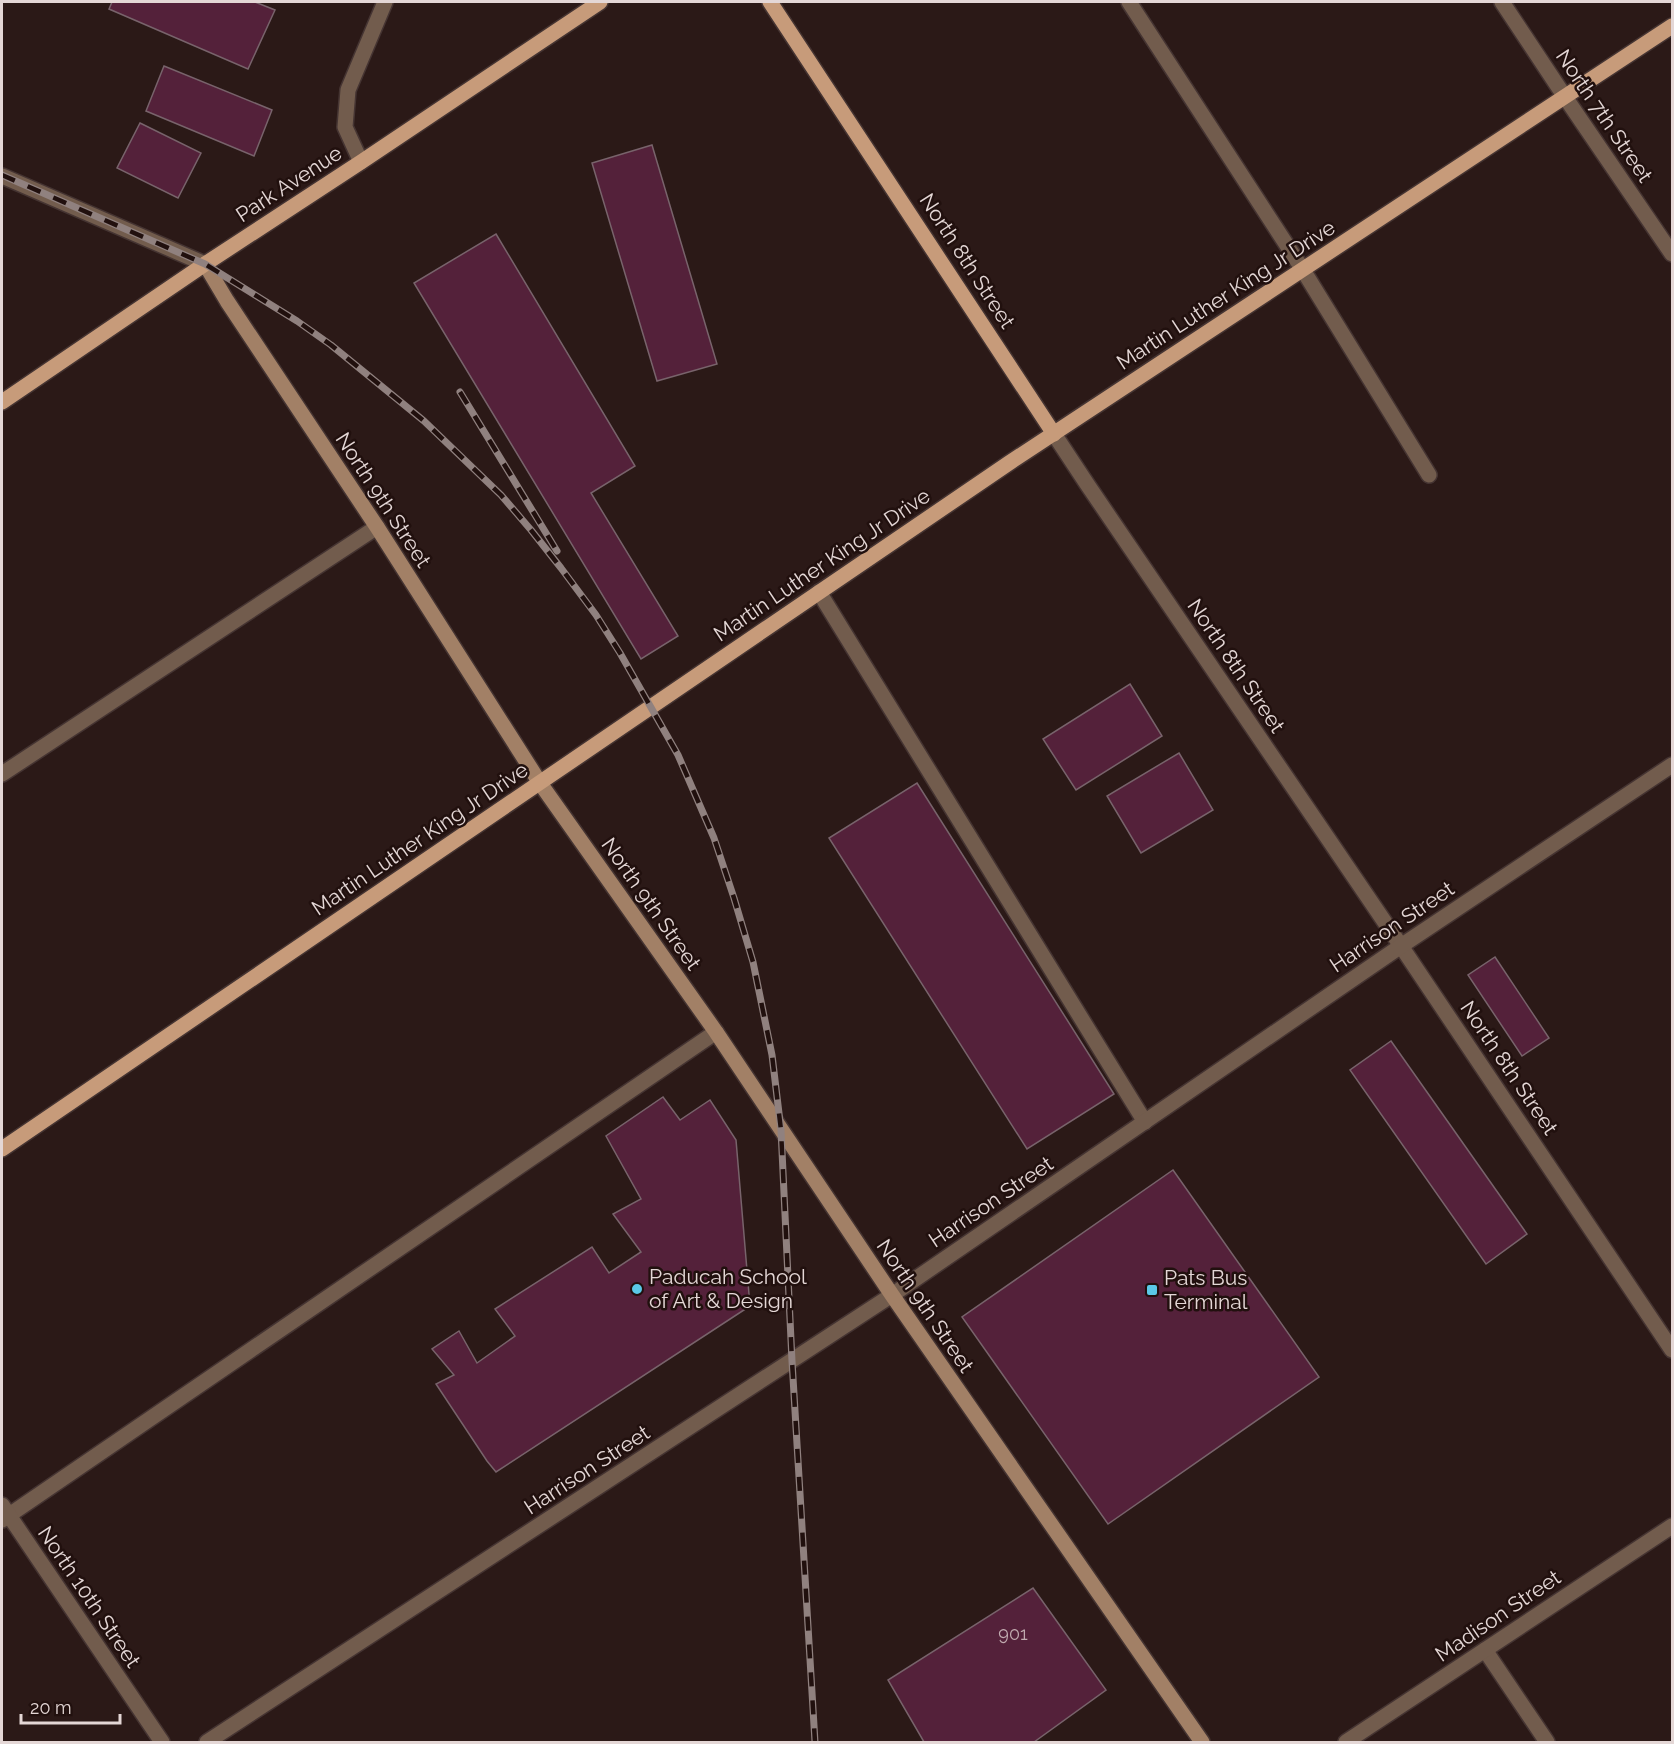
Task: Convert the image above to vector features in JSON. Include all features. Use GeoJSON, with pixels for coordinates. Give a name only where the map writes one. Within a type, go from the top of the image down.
{"type":"FeatureCollection","features":[{"type":"Feature","properties":{"kind":"main road","name":"Park Avenue"},"geometry":{"type":"LineString","coordinates":[[2,402],[205,264],[600,2]]}},
{"type":"Feature","properties":{"kind":"main road","name":"North 8th Street"},"geometry":{"type":"LineString","coordinates":[[770,2],[1054,434]]}},
{"type":"Feature","properties":{"kind":"main road","name":"Martin Luther King Jr Drive"},"geometry":{"type":"LineString","coordinates":[[2,1149],[819,592],[1672,26]]}},
{"type":"Feature","properties":{"kind":"street"},"geometry":{"type":"LineString","coordinates":[[361,162],[345,127],[348,90],[385,2]]}},
{"type":"Feature","properties":{"kind":"street"},"geometry":{"type":"LineString","coordinates":[[1129,2],[1303,270],[1429,475]]}},
{"type":"Feature","properties":{"kind":"street","name":"North 7th Street"},"geometry":{"type":"LineString","coordinates":[[1502,2],[1672,254]]}},
{"type":"Feature","properties":{"kind":"street"},"geometry":{"type":"LineString","coordinates":[[2,176],[205,264]]}},
{"type":"Feature","properties":{"kind":"street","name":"North 9th Street"},"geometry":{"type":"LineString","coordinates":[[205,264],[540,783],[716,1032],[892,1295],[1202,1743]]}},
{"type":"Feature","properties":{"kind":"street","name":"North 8th Street"},"geometry":{"type":"LineString","coordinates":[[1054,434],[1672,1350]]}},
{"type":"Feature","properties":{"kind":"street"},"geometry":{"type":"LineString","coordinates":[[2,774],[376,527]]}},
{"type":"Feature","properties":{"kind":"street"},"geometry":{"type":"LineString","coordinates":[[819,592],[1145,1122]]}},
{"type":"Feature","properties":{"kind":"street","name":"Harrison Street"},"geometry":{"type":"LineString","coordinates":[[207,1743],[892,1295],[1401,946],[1672,765]]}},
{"type":"Feature","properties":{"kind":"street"},"geometry":{"type":"LineString","coordinates":[[4,1513],[716,1032]]}},
{"type":"Feature","properties":{"kind":"street","name":"North 10th Street"},"geometry":{"type":"LineString","coordinates":[[4,1513],[162,1743]]}},
{"type":"Feature","properties":{"kind":"street","name":"Madison Street"},"geometry":{"type":"LineString","coordinates":[[1347,1743],[1672,1526]]}},
{"type":"Feature","properties":{"kind":"street"},"geometry":{"type":"LineString","coordinates":[[1485,1650],[1547,1743]]}},
{"type":"Feature","properties":{"kind":"building"},"geometry":{"type":"Polygon","coordinates":[[[112,2],[255,2],[275,10],[248,69],[109,9],[112,2]]]}},
{"type":"Feature","properties":{"kind":"building"},"geometry":{"type":"Polygon","coordinates":[[[164,66],[272,110],[254,156],[146,111],[164,66]]]}},
{"type":"Feature","properties":{"kind":"building"},"geometry":{"type":"Polygon","coordinates":[[[140,123],[201,153],[178,198],[117,168],[140,123]]]}},
{"type":"Feature","properties":{"kind":"building"},"geometry":{"type":"Polygon","coordinates":[[[652,145],[717,364],[657,381],[592,163],[652,145]]]}},
{"type":"Feature","properties":{"kind":"building"},"geometry":{"type":"Polygon","coordinates":[[[496,234],[635,466],[591,493],[678,636],[641,659],[414,283],[496,234]]]}},
{"type":"Feature","properties":{"kind":"building"},"geometry":{"type":"Polygon","coordinates":[[[1130,684],[1162,736],[1076,790],[1043,739],[1130,684]]]}},
{"type":"Feature","properties":{"kind":"building"},"geometry":{"type":"Polygon","coordinates":[[[1179,753],[1213,810],[1141,853],[1107,796],[1179,753]]]}},
{"type":"Feature","properties":{"kind":"building"},"geometry":{"type":"Polygon","coordinates":[[[917,783],[1114,1094],[1027,1149],[829,838],[917,783]]]}},
{"type":"Feature","properties":{"kind":"building"},"geometry":{"type":"Polygon","coordinates":[[[1495,957],[1549,1038],[1522,1056],[1468,975],[1495,957]]]}},
{"type":"Feature","properties":{"kind":"building"},"geometry":{"type":"Polygon","coordinates":[[[1391,1041],[1527,1234],[1486,1264],[1350,1070],[1391,1041]]]}},
{"type":"Feature","properties":{"kind":"building","name":"Paducah School of Art & Design"},"geometry":{"type":"Polygon","coordinates":[[[663,1097],[680,1120],[710,1100],[736,1140],[750,1306],[496,1472],[436,1384],[454,1375],[432,1349],[459,1331],[477,1363],[515,1336],[495,1309],[592,1247],[609,1273],[641,1252],[613,1214],[641,1199],[606,1136],[663,1097]]]}},
{"type":"Feature","properties":{"kind":"building"},"geometry":{"type":"Polygon","coordinates":[[[1173,1170],[1319,1377],[1108,1524],[962,1317],[1173,1170]]]}},
{"type":"Feature","properties":{"kind":"building"},"geometry":{"type":"Polygon","coordinates":[[[1033,1588],[1106,1690],[1034,1742],[924,1742],[888,1680],[1033,1588]]]}},
{"type":"Feature","properties":{"kind":"railway"},"geometry":{"type":"LineString","coordinates":[[2,175],[205,264],[297,321],[331,345],[424,421],[501,495],[561,568],[596,615],[620,653],[678,755],[714,838],[734,898],[753,962],[772,1055],[781,1130],[792,1361],[815,1742]]}},
{"type":"Feature","properties":{"kind":"railway"},"geometry":{"type":"LineString","coordinates":[[460,392],[557,551]]}},
{"type":"Feature","properties":{"kind":"place","name":"Paducah School of Art & Design"},"geometry":{"type":"Point","coordinates":[637,1289]}},
{"type":"Feature","properties":{"kind":"place","name":"Pats Bus Terminal"},"geometry":{"type":"Point","coordinates":[1152,1290]}}]}
